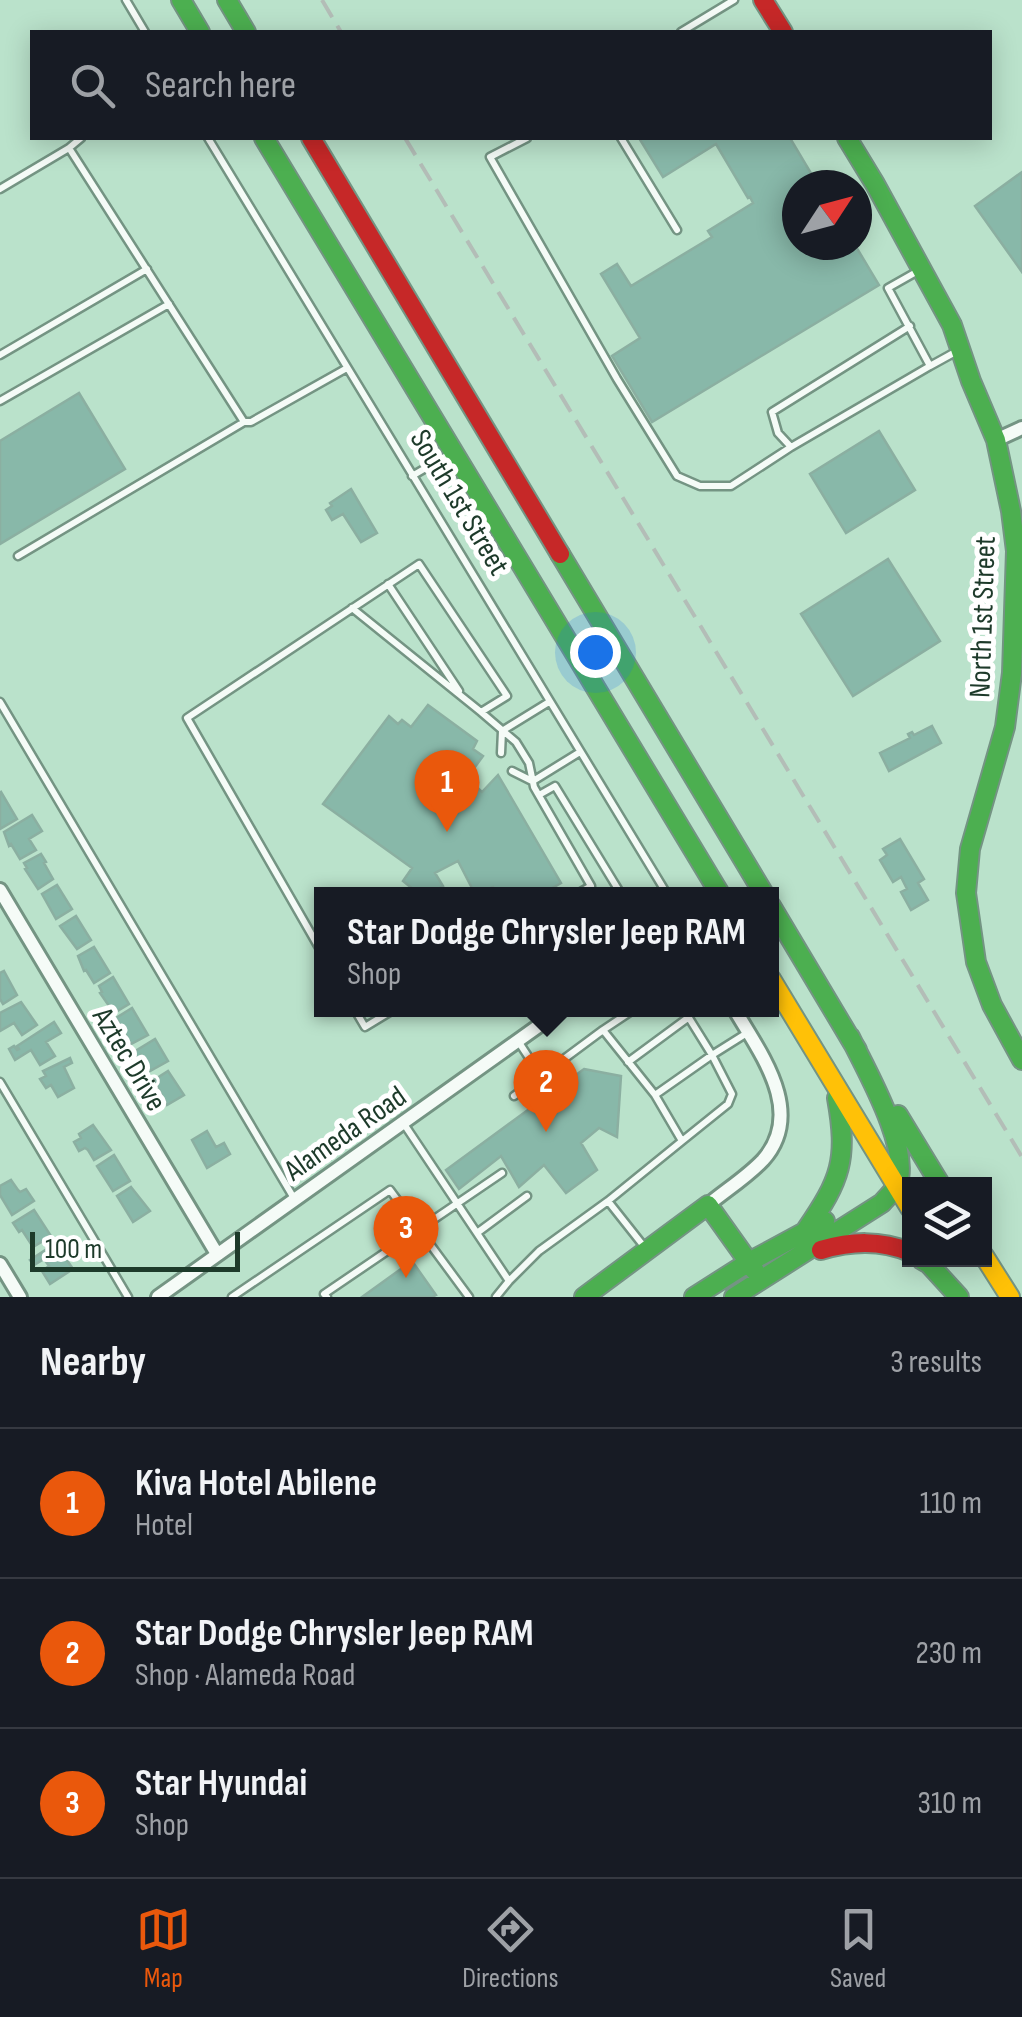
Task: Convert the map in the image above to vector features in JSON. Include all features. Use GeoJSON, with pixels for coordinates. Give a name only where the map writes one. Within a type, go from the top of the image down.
{"type":"FeatureCollection","features":[{"type":"Feature","properties":{"kind":"main road"},"geometry":{"type":"LineString","coordinates":[[180,0],[199,30]]}},
{"type":"Feature","properties":{"kind":"main road"},"geometry":{"type":"LineString","coordinates":[[227,0],[245,30]]}},
{"type":"Feature","properties":{"kind":"main road"},"geometry":{"type":"LineString","coordinates":[[764,0],[782,30]]}},
{"type":"Feature","properties":{"kind":"main road","name":"South 1st Street"},"geometry":{"type":"LineString","coordinates":[[265,140],[716,887]]}},
{"type":"Feature","properties":{"kind":"main road","name":"South 1st Street"},"geometry":{"type":"LineString","coordinates":[[311,140],[760,887]]}},
{"type":"Feature","properties":{"kind":"main road","name":"North 1st Street"},"geometry":{"type":"LineString","coordinates":[[848,140],[952,325],[996,440],[1011,512],[1016,551],[1015,629],[1005,727],[970,849],[966,893],[976,962],[992,1005],[1022,1060]]}},
{"type":"Feature","properties":{"kind":"main road"},"geometry":{"type":"LineString","coordinates":[[454,452],[486,430]]}},
{"type":"Feature","properties":{"kind":"main road"},"geometry":{"type":"LineString","coordinates":[[779,919],[936,1177]]}},
{"type":"Feature","properties":{"kind":"main road"},"geometry":{"type":"LineString","coordinates":[[779,992],[834,1084],[902,1185]]}},
{"type":"Feature","properties":{"kind":"main road"},"geometry":{"type":"LineString","coordinates":[[850,1038],[894,1133],[902,1177]]}},
{"type":"Feature","properties":{"kind":"main road"},"geometry":{"type":"LineString","coordinates":[[803,1234],[833,1191],[840,1170],[845,1144],[834,1084]]}},
{"type":"Feature","properties":{"kind":"main road"},"geometry":{"type":"LineString","coordinates":[[694,1297],[876,1190],[902,1186]]}},
{"type":"Feature","properties":{"kind":"main road"},"geometry":{"type":"LineString","coordinates":[[734,1297],[902,1187]]}},
{"type":"Feature","properties":{"kind":"main road"},"geometry":{"type":"LineString","coordinates":[[584,1297],[708,1204],[761,1279]]}},
{"type":"Feature","properties":{"kind":"main road"},"geometry":{"type":"LineString","coordinates":[[789,1261],[843,1242],[874,1242],[902,1249]]}},
{"type":"Feature","properties":{"kind":"main road"},"geometry":{"type":"LineString","coordinates":[[932,1267],[960,1297]]}},
{"type":"Feature","properties":{"kind":"main road"},"geometry":{"type":"LineString","coordinates":[[944,1267],[960,1297]]}},
{"type":"Feature","properties":{"kind":"main road"},"geometry":{"type":"LineString","coordinates":[[987,1267],[1008,1297]]}},
{"type":"Feature","properties":{"kind":"street"},"geometry":{"type":"LineString","coordinates":[[996,440],[1022,428]]}},
{"type":"Feature","properties":{"kind":"street","name":"Aztec Drive"},"geometry":{"type":"LineString","coordinates":[[0,890],[217,1254]]}},
{"type":"Feature","properties":{"kind":"street","name":"Alameda Road"},"geometry":{"type":"LineString","coordinates":[[158,1297],[551,1017]]}},
{"type":"Feature","properties":{"kind":"street"},"geometry":{"type":"LineString","coordinates":[[708,1204],[762,1160],[774,1145],[781,1120],[780,1094],[739,1017]]}},
{"type":"Feature","properties":{"kind":"street"},"geometry":{"type":"LineString","coordinates":[[0,1264],[20,1297]]}},
{"type":"Feature","properties":{"kind":"lane"},"geometry":{"type":"LineString","coordinates":[[126,0],[145,30]]}},
{"type":"Feature","properties":{"kind":"lane"},"geometry":{"type":"LineString","coordinates":[[683,30],[734,0]]}},
{"type":"Feature","properties":{"kind":"lane"},"geometry":{"type":"LineString","coordinates":[[0,190],[79,140]]}},
{"type":"Feature","properties":{"kind":"lane","name":"South 1st Street"},"geometry":{"type":"LineString","coordinates":[[209,140],[663,887]]}},
{"type":"Feature","properties":{"kind":"lane"},"geometry":{"type":"LineString","coordinates":[[523,140],[490,157],[616,379],[677,476],[700,486],[731,486],[960,350]]}},
{"type":"Feature","properties":{"kind":"lane"},"geometry":{"type":"LineString","coordinates":[[622,140],[677,230]]}},
{"type":"Feature","properties":{"kind":"lane"},"geometry":{"type":"LineString","coordinates":[[69,148],[244,422]]}},
{"type":"Feature","properties":{"kind":"lane"},"geometry":{"type":"LineString","coordinates":[[0,355],[146,269]]}},
{"type":"Feature","properties":{"kind":"lane"},"geometry":{"type":"LineString","coordinates":[[922,269],[888,288],[930,366]]}},
{"type":"Feature","properties":{"kind":"lane"},"geometry":{"type":"LineString","coordinates":[[0,401],[169,304]]}},
{"type":"Feature","properties":{"kind":"lane"},"geometry":{"type":"LineString","coordinates":[[791,447],[778,433],[772,412],[910,326]]}},
{"type":"Feature","properties":{"kind":"lane"},"geometry":{"type":"LineString","coordinates":[[18,556],[244,422],[251,422],[347,368]]}},
{"type":"Feature","properties":{"kind":"lane"},"geometry":{"type":"LineString","coordinates":[[412,476],[454,452]]}},
{"type":"Feature","properties":{"kind":"lane"},"geometry":{"type":"LineString","coordinates":[[314,939],[186,718],[418,564],[507,696],[480,712]]}},
{"type":"Feature","properties":{"kind":"lane"},"geometry":{"type":"LineString","coordinates":[[388,584],[465,700]]}},
{"type":"Feature","properties":{"kind":"lane"},"geometry":{"type":"LineString","coordinates":[[352,608],[516,742],[530,763],[539,795],[589,887]]}},
{"type":"Feature","properties":{"kind":"lane"},"geometry":{"type":"LineString","coordinates":[[0,702],[294,1200]]}},
{"type":"Feature","properties":{"kind":"lane"},"geometry":{"type":"LineString","coordinates":[[502,731],[550,702]]}},
{"type":"Feature","properties":{"kind":"lane"},"geometry":{"type":"LineString","coordinates":[[501,754],[502,731]]}},
{"type":"Feature","properties":{"kind":"lane"},"geometry":{"type":"LineString","coordinates":[[533,781],[580,752]]}},
{"type":"Feature","properties":{"kind":"lane"},"geometry":{"type":"LineString","coordinates":[[512,770],[533,781]]}},
{"type":"Feature","properties":{"kind":"lane"},"geometry":{"type":"LineString","coordinates":[[539,795],[554,786],[618,887]]}},
{"type":"Feature","properties":{"kind":"lane"},"geometry":{"type":"LineString","coordinates":[[359,1017],[365,1027],[381,1017]]}},
{"type":"Feature","properties":{"kind":"lane"},"geometry":{"type":"LineString","coordinates":[[514,1096],[622,1017]]}},
{"type":"Feature","properties":{"kind":"lane"},"geometry":{"type":"LineString","coordinates":[[628,1062],[681,1017]]}},
{"type":"Feature","properties":{"kind":"lane"},"geometry":{"type":"LineString","coordinates":[[496,1297],[539,1251],[728,1104],[732,1094],[689,1017]]}},
{"type":"Feature","properties":{"kind":"lane"},"geometry":{"type":"LineString","coordinates":[[603,1030],[655,1095],[682,1141]]}},
{"type":"Feature","properties":{"kind":"lane"},"geometry":{"type":"LineString","coordinates":[[655,1095],[748,1033]]}},
{"type":"Feature","properties":{"kind":"lane"},"geometry":{"type":"LineString","coordinates":[[518,1040],[541,1076]]}},
{"type":"Feature","properties":{"kind":"lane"},"geometry":{"type":"LineString","coordinates":[[0,1082],[128,1297]]}},
{"type":"Feature","properties":{"kind":"lane"},"geometry":{"type":"LineString","coordinates":[[404,1122],[508,1281]]}},
{"type":"Feature","properties":{"kind":"lane"},"geometry":{"type":"LineString","coordinates":[[327,1297],[324,1294],[502,1173]]}},
{"type":"Feature","properties":{"kind":"lane"},"geometry":{"type":"LineString","coordinates":[[232,1297],[390,1190],[469,1297]]}},
{"type":"Feature","properties":{"kind":"lane"},"geometry":{"type":"LineString","coordinates":[[477,1233],[528,1196]]}},
{"type":"Feature","properties":{"kind":"lane"},"geometry":{"type":"LineString","coordinates":[[608,1201],[647,1250]]}},
{"type":"Feature","properties":{"kind":"building"},"geometry":{"type":"Polygon","coordinates":[[[640,140],[791,140],[809,170],[782,170],[782,260],[864,260],[879,285],[652,422],[612,356],[640,338],[601,274],[617,264],[631,286],[712,237],[708,231],[753,203],[716,144],[663,177],[640,140]]]}},
{"type":"Feature","properties":{"kind":"building"},"geometry":{"type":"Polygon","coordinates":[[[1022,172],[1022,272],[975,206],[1022,172]]]}},
{"type":"Feature","properties":{"kind":"building"},"geometry":{"type":"Polygon","coordinates":[[[79,393],[125,469],[0,544],[0,441],[79,393]]]}},
{"type":"Feature","properties":{"kind":"building"},"geometry":{"type":"Polygon","coordinates":[[[879,431],[915,490],[846,533],[810,474],[879,431]]]}},
{"type":"Feature","properties":{"kind":"building"},"geometry":{"type":"Polygon","coordinates":[[[351,489],[377,533],[361,542],[343,514],[332,520],[326,510],[351,489]]]}},
{"type":"Feature","properties":{"kind":"building"},"geometry":{"type":"Polygon","coordinates":[[[888,559],[940,641],[853,696],[801,614],[888,559]]]}},
{"type":"Feature","properties":{"kind":"building"},"geometry":{"type":"Polygon","coordinates":[[[428,705],[477,741],[473,749],[483,756],[467,778],[482,792],[498,775],[561,883],[554,887],[471,887],[458,861],[435,873],[441,887],[410,887],[403,881],[412,868],[323,804],[389,716],[398,724],[402,720],[411,727],[428,705]]]}},
{"type":"Feature","properties":{"kind":"building"},"geometry":{"type":"Polygon","coordinates":[[[932,726],[941,743],[889,771],[880,753],[910,738],[908,734],[932,726]]]}},
{"type":"Feature","properties":{"kind":"building"},"geometry":{"type":"Polygon","coordinates":[[[0,793],[17,819],[0,829],[0,793]]]}},
{"type":"Feature","properties":{"kind":"building"},"geometry":{"type":"Polygon","coordinates":[[[32,815],[42,831],[29,839],[36,850],[20,859],[4,832],[32,815]]]}},
{"type":"Feature","properties":{"kind":"building"},"geometry":{"type":"Polygon","coordinates":[[[900,839],[924,879],[918,883],[928,900],[911,910],[901,892],[907,889],[901,877],[893,882],[880,860],[887,855],[883,849],[900,839]]]}},
{"type":"Feature","properties":{"kind":"building"},"geometry":{"type":"Polygon","coordinates":[[[41,854],[53,879],[38,889],[24,863],[41,854]]]}},
{"type":"Feature","properties":{"kind":"building"},"geometry":{"type":"Polygon","coordinates":[[[57,885],[72,909],[56,919],[42,894],[57,885]]]}},
{"type":"Feature","properties":{"kind":"building"},"geometry":{"type":"Polygon","coordinates":[[[76,916],[91,940],[77,949],[60,926],[76,916]]]}},
{"type":"Feature","properties":{"kind":"building"},"geometry":{"type":"Polygon","coordinates":[[[94,947],[110,973],[94,983],[78,956],[94,947]]]}},
{"type":"Feature","properties":{"kind":"building"},"geometry":{"type":"Polygon","coordinates":[[[4,971],[17,995],[3,1004],[0,973],[4,971]]]}},
{"type":"Feature","properties":{"kind":"building"},"geometry":{"type":"Polygon","coordinates":[[[113,977],[129,1004],[114,1013],[99,986],[113,977]]]}},
{"type":"Feature","properties":{"kind":"building"},"geometry":{"type":"Polygon","coordinates":[[[21,1002],[37,1025],[22,1035],[14,1023],[0,1031],[0,1013],[21,1002]]]}},
{"type":"Feature","properties":{"kind":"building"},"geometry":{"type":"Polygon","coordinates":[[[132,1008],[148,1035],[131,1044],[116,1018],[132,1008]]]}},
{"type":"Feature","properties":{"kind":"building"},"geometry":{"type":"Polygon","coordinates":[[[54,1022],[61,1033],[46,1042],[55,1056],[40,1065],[31,1050],[15,1060],[9,1049],[19,1049],[17,1046],[54,1022]]]}},
{"type":"Feature","properties":{"kind":"building"},"geometry":{"type":"Polygon","coordinates":[[[155,1039],[168,1061],[150,1071],[142,1057],[130,1068],[124,1058],[155,1039]]]}},
{"type":"Feature","properties":{"kind":"building"},"geometry":{"type":"Polygon","coordinates":[[[70,1058],[72,1063],[64,1067],[74,1088],[58,1097],[51,1085],[46,1088],[40,1079],[46,1076],[43,1071],[70,1058]]]}},
{"type":"Feature","properties":{"kind":"building"},"geometry":{"type":"Polygon","coordinates":[[[584,1069],[621,1076],[617,1137],[599,1128],[581,1143],[597,1170],[566,1193],[544,1165],[519,1187],[501,1156],[459,1189],[446,1170],[584,1069]]]}},
{"type":"Feature","properties":{"kind":"building"},"geometry":{"type":"Polygon","coordinates":[[[168,1071],[184,1095],[167,1105],[154,1080],[168,1071]]]}},
{"type":"Feature","properties":{"kind":"building"},"geometry":{"type":"Polygon","coordinates":[[[93,1125],[111,1150],[94,1160],[88,1150],[79,1151],[74,1142],[93,1125]]]}},
{"type":"Feature","properties":{"kind":"building"},"geometry":{"type":"Polygon","coordinates":[[[207,1131],[216,1147],[224,1143],[230,1154],[207,1168],[192,1140],[207,1131]]]}},
{"type":"Feature","properties":{"kind":"building"},"geometry":{"type":"Polygon","coordinates":[[[114,1155],[130,1181],[113,1191],[97,1166],[114,1155]]]}},
{"type":"Feature","properties":{"kind":"building"},"geometry":{"type":"Polygon","coordinates":[[[11,1180],[20,1192],[26,1189],[34,1201],[12,1215],[0,1195],[0,1186],[11,1180]]]}},
{"type":"Feature","properties":{"kind":"building"},"geometry":{"type":"Polygon","coordinates":[[[131,1187],[150,1211],[133,1222],[117,1196],[131,1187]]]}},
{"type":"Feature","properties":{"kind":"building"},"geometry":{"type":"Polygon","coordinates":[[[34,1210],[51,1236],[33,1247],[13,1223],[34,1210]]]}},
{"type":"Feature","properties":{"kind":"building"},"geometry":{"type":"Polygon","coordinates":[[[56,1243],[59,1248],[67,1243],[72,1251],[64,1256],[73,1269],[50,1284],[42,1271],[49,1266],[44,1259],[34,1265],[30,1260],[56,1243]]]}},
{"type":"Feature","properties":{"kind":"building"},"geometry":{"type":"Polygon","coordinates":[[[412,1261],[436,1295],[362,1297],[412,1261]]]}},
{"type":"Feature","properties":{"kind":"railway"},"geometry":{"type":"LineString","coordinates":[[322,0],[340,30]]}},
{"type":"Feature","properties":{"kind":"railway"},"geometry":{"type":"LineString","coordinates":[[406,140],[1022,1157]]}},
{"type":"Feature","properties":{"kind":"traffic: fast"},"geometry":{"type":"LineString","coordinates":[[181,0],[199,30]]}},
{"type":"Feature","properties":{"kind":"traffic: fast"},"geometry":{"type":"LineString","coordinates":[[227,0],[245,30]]}},
{"type":"Feature","properties":{"kind":"traffic: fast"},"geometry":{"type":"LineString","coordinates":[[265,140],[716,887]]}},
{"type":"Feature","properties":{"kind":"traffic: fast"},"geometry":{"type":"LineString","coordinates":[[848,140],[952,325],[996,440],[1011,511],[1016,551],[1012,673],[1005,727],[970,849],[966,893],[976,962],[992,1005],[1022,1060]]}},
{"type":"Feature","properties":{"kind":"traffic: fast"},"geometry":{"type":"LineString","coordinates":[[560,554],[760,887]]}},
{"type":"Feature","properties":{"kind":"traffic: fast"},"geometry":{"type":"LineString","coordinates":[[779,919],[857,1050]]}},
{"type":"Feature","properties":{"kind":"traffic: fast"},"geometry":{"type":"LineString","coordinates":[[734,1297],[882,1203],[897,1185],[900,1170],[893,1131],[850,1037]]}},
{"type":"Feature","properties":{"kind":"traffic: fast"},"geometry":{"type":"LineString","coordinates":[[806,1230],[827,1197],[839,1168],[842,1138],[837,1098]]}},
{"type":"Feature","properties":{"kind":"traffic: fast"},"geometry":{"type":"LineString","coordinates":[[898,1115],[936,1177]]}},
{"type":"Feature","properties":{"kind":"traffic: fast"},"geometry":{"type":"LineString","coordinates":[[584,1297],[708,1205],[755,1271]]}},
{"type":"Feature","properties":{"kind":"traffic: fast"},"geometry":{"type":"LineString","coordinates":[[694,1297],[825,1221]]}},
{"type":"Feature","properties":{"kind":"traffic: fast"},"geometry":{"type":"LineString","coordinates":[[932,1267],[959,1297]]}},
{"type":"Feature","properties":{"kind":"traffic: slow"},"geometry":{"type":"LineString","coordinates":[[779,992],[902,1195]]}},
{"type":"Feature","properties":{"kind":"traffic: slow"},"geometry":{"type":"LineString","coordinates":[[991,1267],[1010,1297]]}},
{"type":"Feature","properties":{"kind":"traffic: jam"},"geometry":{"type":"LineString","coordinates":[[763,0],[782,30]]}},
{"type":"Feature","properties":{"kind":"traffic: jam"},"geometry":{"type":"LineString","coordinates":[[312,140],[560,554]]}},
{"type":"Feature","properties":{"kind":"traffic: jam"},"geometry":{"type":"LineString","coordinates":[[821,1250],[866,1243],[902,1249]]}},
{"type":"Feature","properties":{"kind":"place","name":"Kiva Hotel Abilene"},"geometry":{"type":"Point","coordinates":[447,832]}},
{"type":"Feature","properties":{"kind":"place","name":"Star Dodge Chrysler Jeep RAM"},"geometry":{"type":"Point","coordinates":[546,1132]}},
{"type":"Feature","properties":{"kind":"place","name":"Star Hyundai"},"geometry":{"type":"Point","coordinates":[406,1278]}}]}
